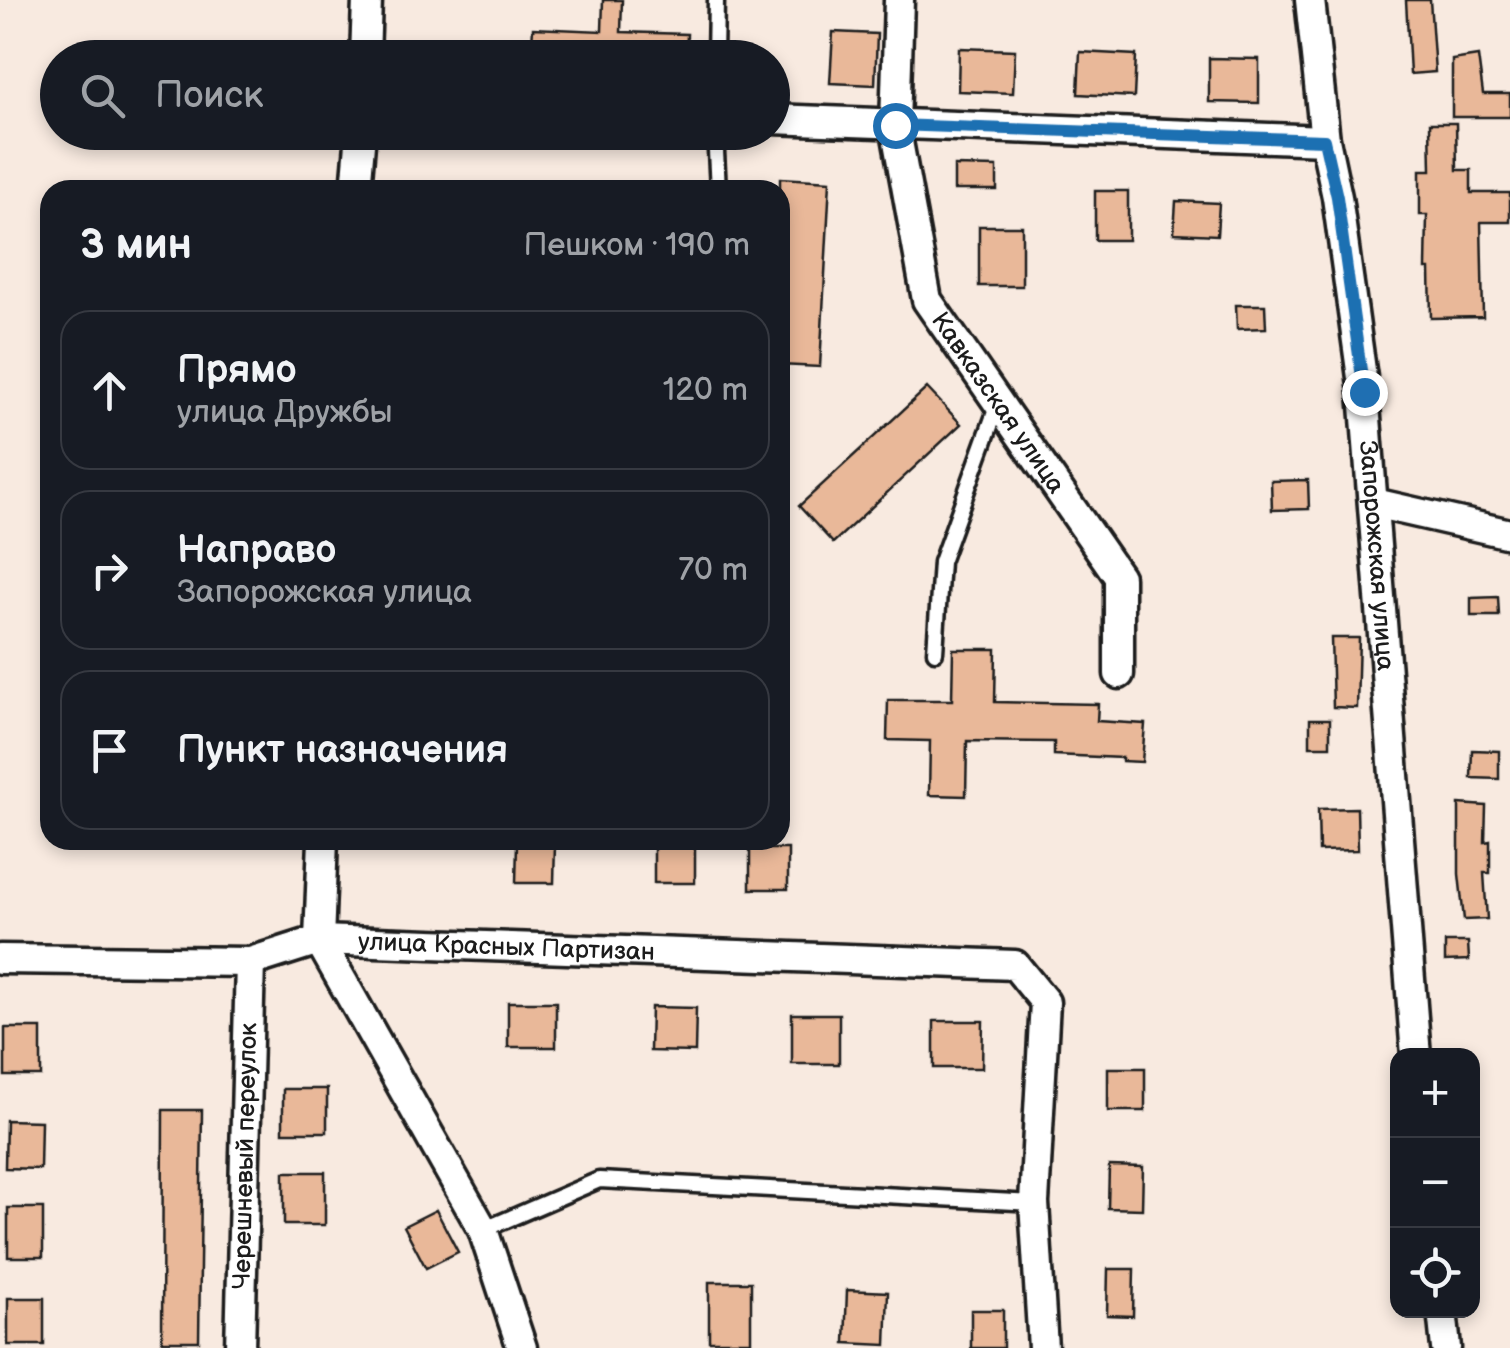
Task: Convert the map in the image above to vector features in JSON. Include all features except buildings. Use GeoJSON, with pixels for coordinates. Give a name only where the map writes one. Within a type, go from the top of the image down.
{"type":"FeatureCollection","features":[{"type":"Feature","properties":{"kind":"street"},"geometry":{"type":"LineString","coordinates":[[366,40],[367,0]]}},
{"type":"Feature","properties":{"kind":"street","name":"Кавказская улица"},"geometry":{"type":"LineString","coordinates":[[898,0],[895,125],[927,300],[1118,577],[1118,674]]}},
{"type":"Feature","properties":{"kind":"street","name":"Запорожская улица"},"geometry":{"type":"LineString","coordinates":[[1310,0],[1324,140],[1340,217],[1364,392],[1415,1048]]}},
{"type":"Feature","properties":{"kind":"street"},"geometry":{"type":"LineString","coordinates":[[790,121],[1324,140]]}},
{"type":"Feature","properties":{"kind":"street"},"geometry":{"type":"LineString","coordinates":[[357,180],[359,150]]}},
{"type":"Feature","properties":{"kind":"street"},"geometry":{"type":"LineString","coordinates":[[1374,503],[1510,534]]}},
{"type":"Feature","properties":{"kind":"street"},"geometry":{"type":"LineString","coordinates":[[324,850],[319,940],[483,1230],[522,1348]]}},
{"type":"Feature","properties":{"kind":"street","name":"улица Красных Партизан"},"geometry":{"type":"LineString","coordinates":[[0,959],[250,962],[319,940],[1015,966],[1046,1002],[1034,1202]]}},
{"type":"Feature","properties":{"kind":"street","name":"Черешневый переулок"},"geometry":{"type":"LineString","coordinates":[[240,1348],[250,962]]}},
{"type":"Feature","properties":{"kind":"street"},"geometry":{"type":"LineString","coordinates":[[1034,1202],[1043,1348]]}},
{"type":"Feature","properties":{"kind":"street"},"geometry":{"type":"LineString","coordinates":[[1443,1318],[1446,1348]]}},
{"type":"Feature","properties":{"kind":"lane"},"geometry":{"type":"LineString","coordinates":[[715,40],[716,0]]}},
{"type":"Feature","properties":{"kind":"lane"},"geometry":{"type":"LineString","coordinates":[[716,150],[717,180]]}},
{"type":"Feature","properties":{"kind":"lane"},"geometry":{"type":"LineString","coordinates":[[935,652],[941,562],[998,404]]}},
{"type":"Feature","properties":{"kind":"lane"},"geometry":{"type":"LineString","coordinates":[[483,1230],[599,1180],[1034,1202]]}},
{"type":"Feature","properties":{"kind":"route"},"geometry":{"type":"LineString","coordinates":[[895,125],[1324,140],[1337,197],[1364,392]]}}]}
